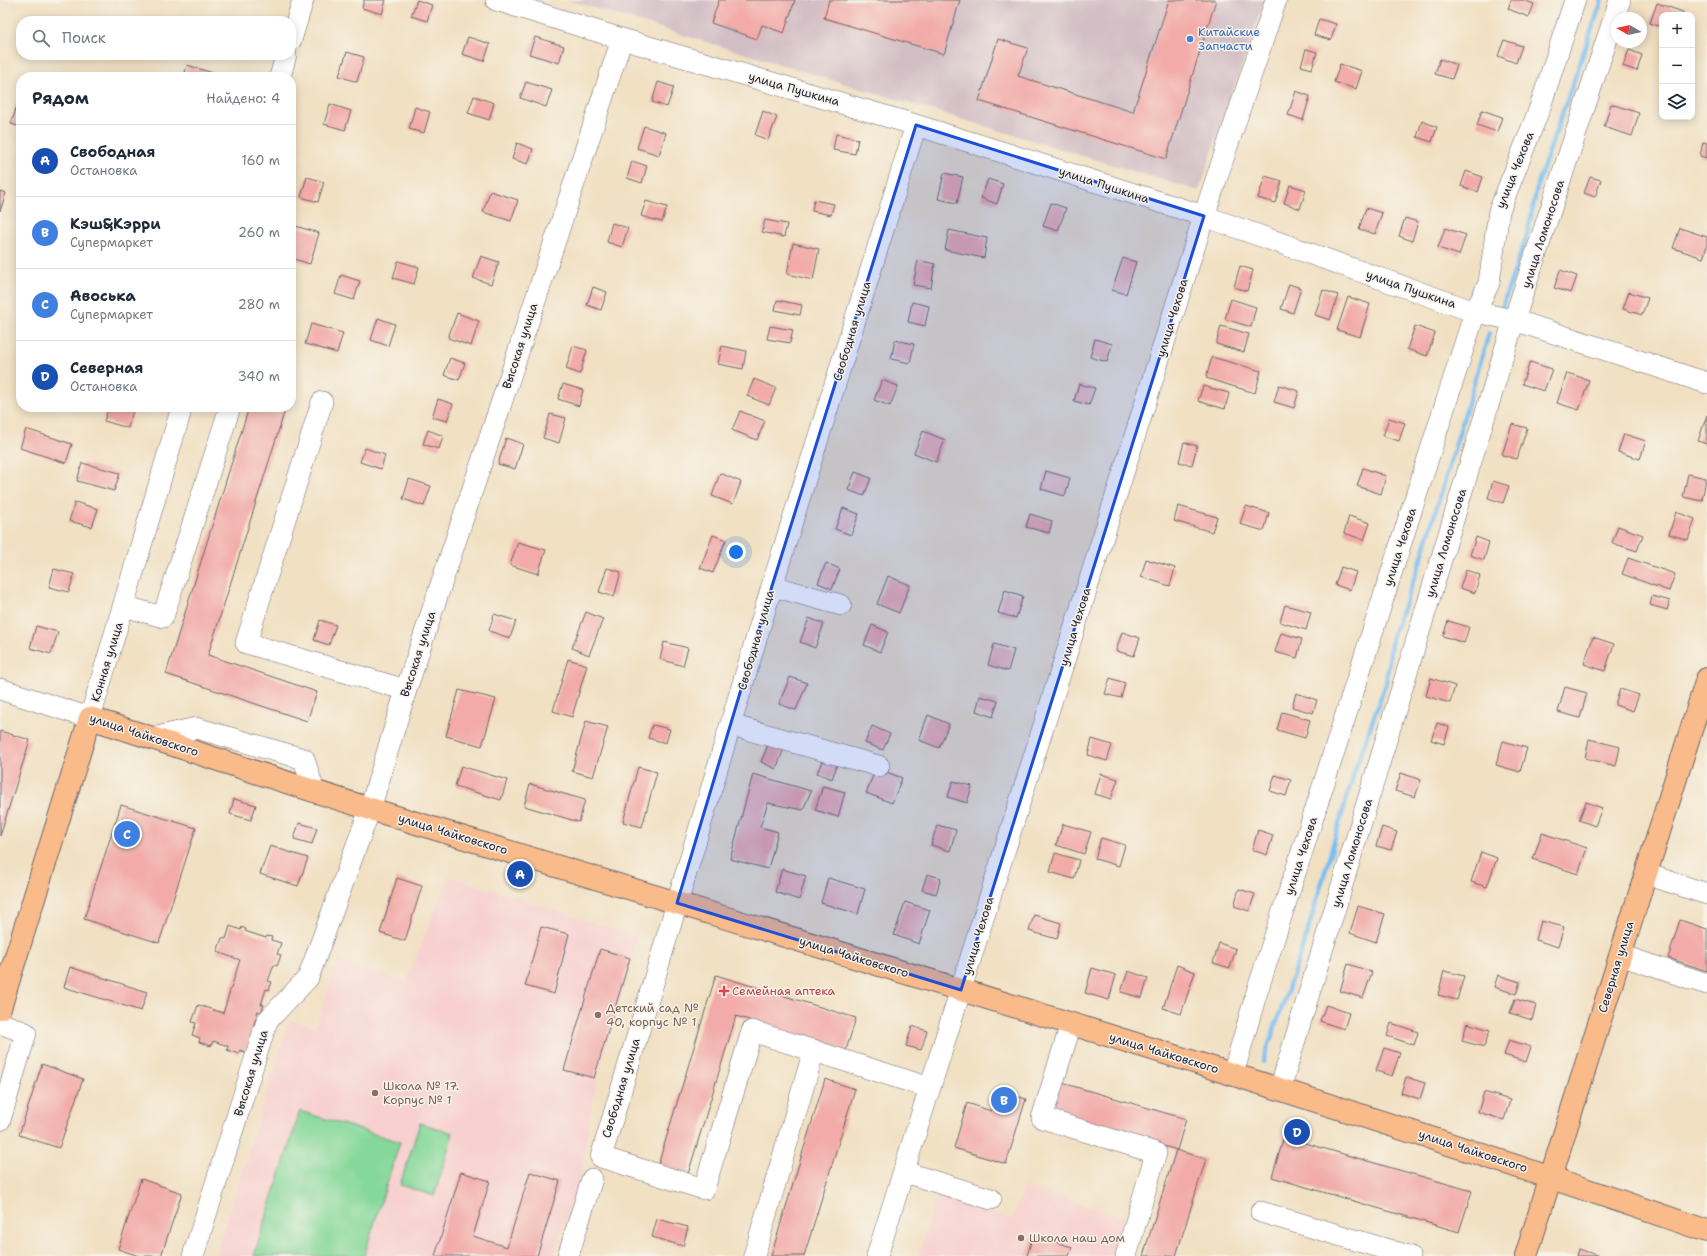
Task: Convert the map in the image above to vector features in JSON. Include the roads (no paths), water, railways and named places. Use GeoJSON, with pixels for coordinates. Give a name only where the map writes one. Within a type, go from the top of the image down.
{"type":"FeatureCollection","features":[{"type":"Feature","properties":{"kind":"main road","name":"Северная улица"},"geometry":{"type":"LineString","coordinates":[[1526,1256],[1646,874],[1701,719],[1707,679]]}},
{"type":"Feature","properties":{"kind":"main road","name":"улица Чайковского"},"geometry":{"type":"LineString","coordinates":[[90,718],[370,809],[1233,1074],[1550,1177],[1707,1231]]}},
{"type":"Feature","properties":{"kind":"main road","name":"Конная улица"},"geometry":{"type":"LineString","coordinates":[[0,1008],[90,718]]}},
{"type":"Feature","properties":{"kind":"street"},"geometry":{"type":"LineString","coordinates":[[296,23],[303,0]]}},
{"type":"Feature","properties":{"kind":"street","name":"улица Пушкина"},"geometry":{"type":"LineString","coordinates":[[496,0],[622,39],[916,125],[1204,216],[1475,312],[1514,320],[1707,383]]}},
{"type":"Feature","properties":{"kind":"street","name":"улица Чехова"},"geometry":{"type":"LineString","coordinates":[[877,1256],[1204,216],[1276,0]]}},
{"type":"Feature","properties":{"kind":"street","name":"улица Чехова"},"geometry":{"type":"LineString","coordinates":[[1233,1074],[1256,995],[1475,312],[1489,283],[1499,211],[1539,110],[1575,0]]}},
{"type":"Feature","properties":{"kind":"street","name":"улица Ломоносова"},"geometry":{"type":"LineString","coordinates":[[1280,1089],[1514,320],[1620,0]]}},
{"type":"Feature","properties":{"kind":"street","name":"Высокая улица"},"geometry":{"type":"LineString","coordinates":[[193,1256],[267,1021],[308,978],[370,809],[406,690],[622,39]]}},
{"type":"Feature","properties":{"kind":"street"},"geometry":{"type":"LineString","coordinates":[[281,72],[285,60]]}},
{"type":"Feature","properties":{"kind":"street","name":"Свободная улица"},"geometry":{"type":"LineString","coordinates":[[814,1050],[752,1031],[704,1189],[601,1157],[772,586],[916,125]]}},
{"type":"Feature","properties":{"kind":"street"},"geometry":{"type":"LineString","coordinates":[[322,402],[246,643],[406,690]]}},
{"type":"Feature","properties":{"kind":"street","name":"Конная улица"},"geometry":{"type":"LineString","coordinates":[[90,718],[181,412]]}},
{"type":"Feature","properties":{"kind":"street"},"geometry":{"type":"LineString","coordinates":[[123,606],[163,617],[228,412]]}},
{"type":"Feature","properties":{"kind":"street"},"geometry":{"type":"LineString","coordinates":[[772,586],[841,605]]}},
{"type":"Feature","properties":{"kind":"street","name":"улица Чайковского"},"geometry":{"type":"LineString","coordinates":[[0,689],[90,718]]}},
{"type":"Feature","properties":{"kind":"street"},"geometry":{"type":"LineString","coordinates":[[731,725],[879,766]]}},
{"type":"Feature","properties":{"kind":"street"},"geometry":{"type":"LineString","coordinates":[[1646,874],[1707,894]]}},
{"type":"Feature","properties":{"kind":"street"},"geometry":{"type":"LineString","coordinates":[[1620,955],[1707,984]]}},
{"type":"Feature","properties":{"kind":"street"},"geometry":{"type":"LineString","coordinates":[[0,1023],[26,1033],[0,1120]]}},
{"type":"Feature","properties":{"kind":"street"},"geometry":{"type":"LineString","coordinates":[[1071,1024],[1042,1118],[1156,1153],[1126,1256]]}},
{"type":"Feature","properties":{"kind":"street"},"geometry":{"type":"LineString","coordinates":[[754,1256],[814,1050],[930,1088]]}},
{"type":"Feature","properties":{"kind":"street"},"geometry":{"type":"LineString","coordinates":[[904,1172],[991,1199]]}},
{"type":"Feature","properties":{"kind":"street"},"geometry":{"type":"LineString","coordinates":[[568,1256],[592,1178]]}},
{"type":"Feature","properties":{"kind":"street"},"geometry":{"type":"LineString","coordinates":[[1260,1212],[1386,1253],[1409,1256]]}},
{"type":"Feature","properties":{"kind":"waterway"},"geometry":{"type":"LineString","coordinates":[[1502,307],[1527,235],[1538,183],[1602,0]]}},
{"type":"Feature","properties":{"kind":"waterway"},"geometry":{"type":"LineString","coordinates":[[1263,1062],[1304,943],[1355,770],[1386,683],[1392,638],[1421,560],[1489,333]]}},
{"type":"Feature","properties":{"kind":"place","name":"Китайские Запчасти"},"geometry":{"type":"Point","coordinates":[1190,39]}},
{"type":"Feature","properties":{"kind":"place","name":"Авоська"},"geometry":{"type":"Point","coordinates":[127,834]}},
{"type":"Feature","properties":{"kind":"place","name":"Свободная"},"geometry":{"type":"Point","coordinates":[520,874]}},
{"type":"Feature","properties":{"kind":"place","name":"Семейная аптека"},"geometry":{"type":"Point","coordinates":[724,991]}},
{"type":"Feature","properties":{"kind":"place","name":"Детский сад № 40, корпус № 1"},"geometry":{"type":"Point","coordinates":[598,1015]}},
{"type":"Feature","properties":{"kind":"place","name":"Школа № 17. Корпус № 1"},"geometry":{"type":"Point","coordinates":[375,1093]}},
{"type":"Feature","properties":{"kind":"place","name":"Кэш&Кэрри"},"geometry":{"type":"Point","coordinates":[1004,1100]}},
{"type":"Feature","properties":{"kind":"place","name":"Северная"},"geometry":{"type":"Point","coordinates":[1297,1132]}},
{"type":"Feature","properties":{"kind":"place","name":"Школа наш дом"},"geometry":{"type":"Point","coordinates":[1021,1238]}}]}
